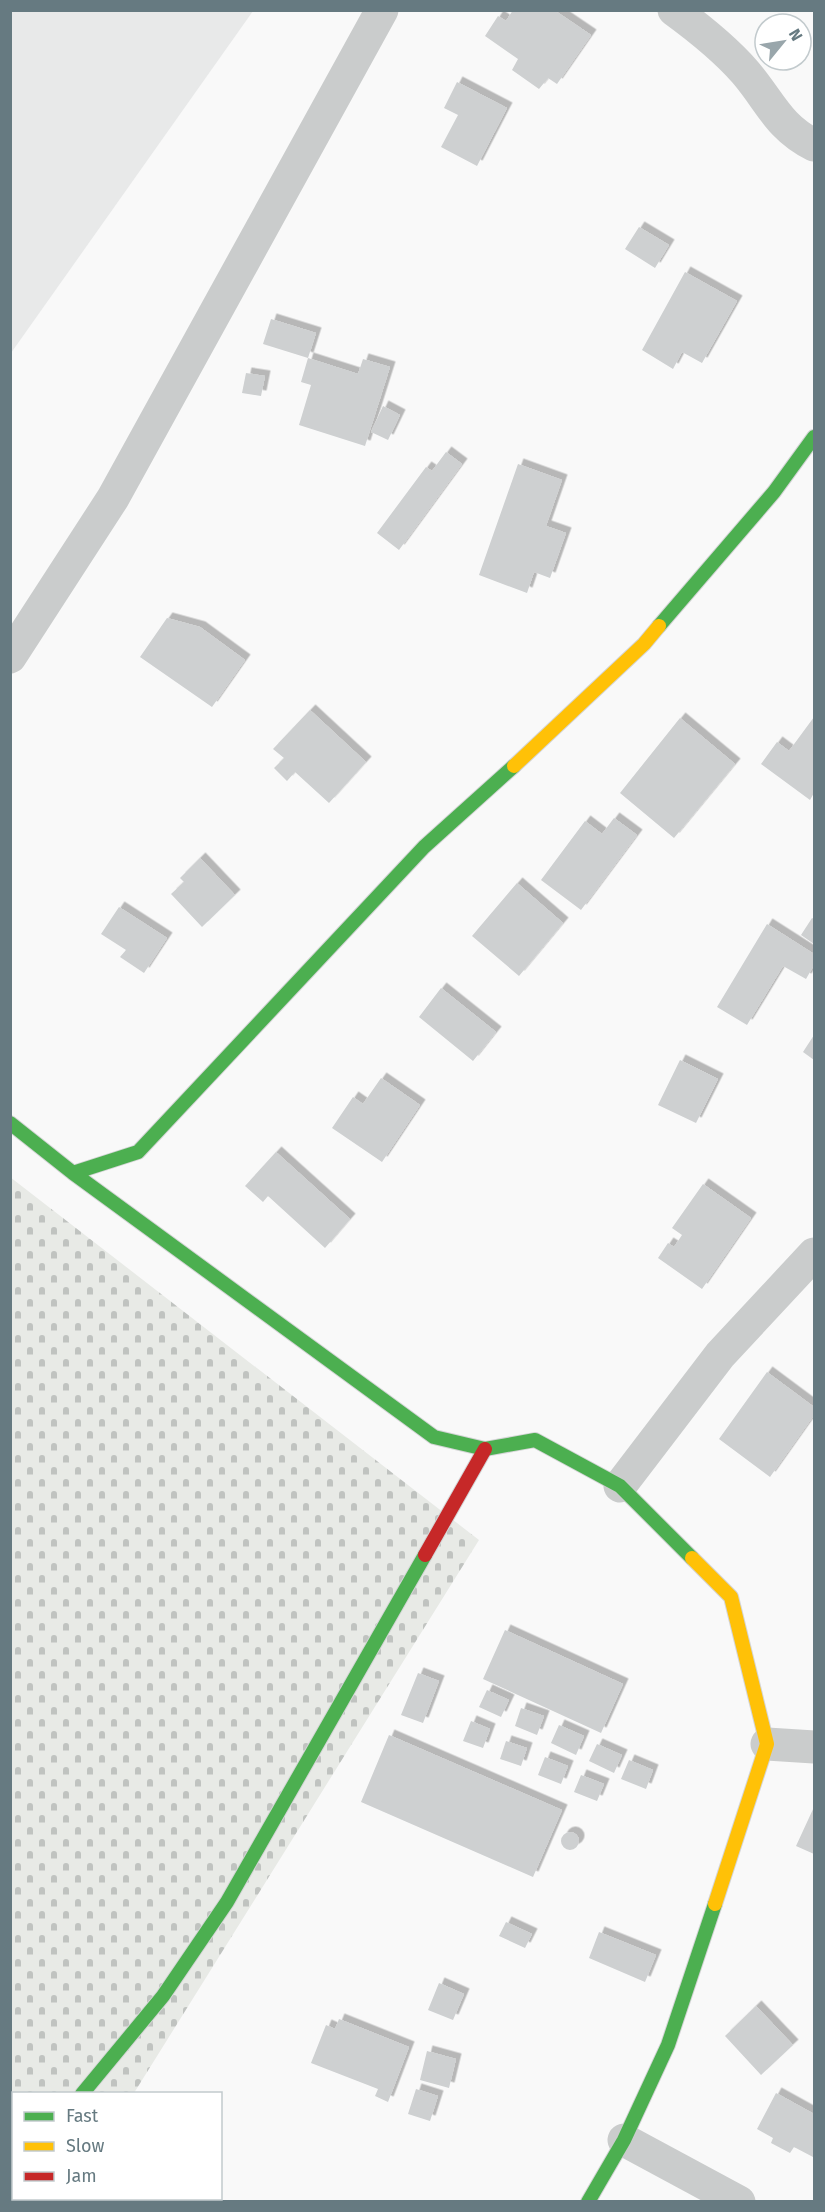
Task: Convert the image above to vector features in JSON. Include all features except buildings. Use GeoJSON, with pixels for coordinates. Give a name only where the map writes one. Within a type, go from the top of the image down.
{"type":"FeatureCollection","features":[{"type":"Feature","properties":{"kind":"main road"},"geometry":{"type":"LineString","coordinates":[[73,1173],[138,1152],[424,847],[644,644],[774,492],[814,437]]}},
{"type":"Feature","properties":{"kind":"main road"},"geometry":{"type":"LineString","coordinates":[[10,1123],[73,1173],[434,1437],[485,1449],[535,1440],[620,1486],[731,1597],[767,1744],[668,2045],[624,2140],[588,2202]]}},
{"type":"Feature","properties":{"kind":"main road"},"geometry":{"type":"LineString","coordinates":[[84,2092],[163,1996],[227,1902],[485,1449]]}},
{"type":"Feature","properties":{"kind":"street"},"geometry":{"type":"LineString","coordinates":[[10,657],[114,498],[382,10]]}},
{"type":"Feature","properties":{"kind":"street"},"geometry":{"type":"LineString","coordinates":[[674,10],[725,50],[764,95],[783,124],[814,145]]}},
{"type":"Feature","properties":{"kind":"street"},"geometry":{"type":"LineString","coordinates":[[620,1486],[720,1355],[814,1254]]}},
{"type":"Feature","properties":{"kind":"street"},"geometry":{"type":"LineString","coordinates":[[767,1744],[814,1747]]}},
{"type":"Feature","properties":{"kind":"street"},"geometry":{"type":"LineString","coordinates":[[624,2140],[739,2202]]}},
{"type":"Feature","properties":{"kind":"shaded area"},"geometry":{"type":"Polygon","coordinates":[[[10,11],[253,11],[11,353],[10,11]]]}},
{"type":"Feature","properties":{"kind":"green space"},"geometry":{"type":"Polygon","coordinates":[[[10,1177],[479,1540],[135,2092],[12,2092],[12,2175],[10,2174],[10,1177]]]}},
{"type":"Feature","properties":{"kind":"traffic: fast"},"geometry":{"type":"LineString","coordinates":[[659,626],[774,492],[814,437]]}},
{"type":"Feature","properties":{"kind":"traffic: fast"},"geometry":{"type":"LineString","coordinates":[[73,1173],[138,1152],[424,847],[514,766]]}},
{"type":"Feature","properties":{"kind":"traffic: fast"},"geometry":{"type":"LineString","coordinates":[[10,1123],[73,1173],[434,1437],[485,1449],[535,1440],[620,1486],[692,1558]]}},
{"type":"Feature","properties":{"kind":"traffic: fast"},"geometry":{"type":"LineString","coordinates":[[84,2092],[163,1996],[227,1902],[425,1555]]}},
{"type":"Feature","properties":{"kind":"traffic: fast"},"geometry":{"type":"LineString","coordinates":[[588,2202],[624,2140],[668,2045],[715,1904]]}},
{"type":"Feature","properties":{"kind":"traffic: slow"},"geometry":{"type":"LineString","coordinates":[[514,766],[644,644],[659,626]]}},
{"type":"Feature","properties":{"kind":"traffic: slow"},"geometry":{"type":"LineString","coordinates":[[692,1558],[731,1597],[767,1744],[715,1904]]}},
{"type":"Feature","properties":{"kind":"traffic: jam"},"geometry":{"type":"LineString","coordinates":[[425,1555],[485,1449]]}}]}
